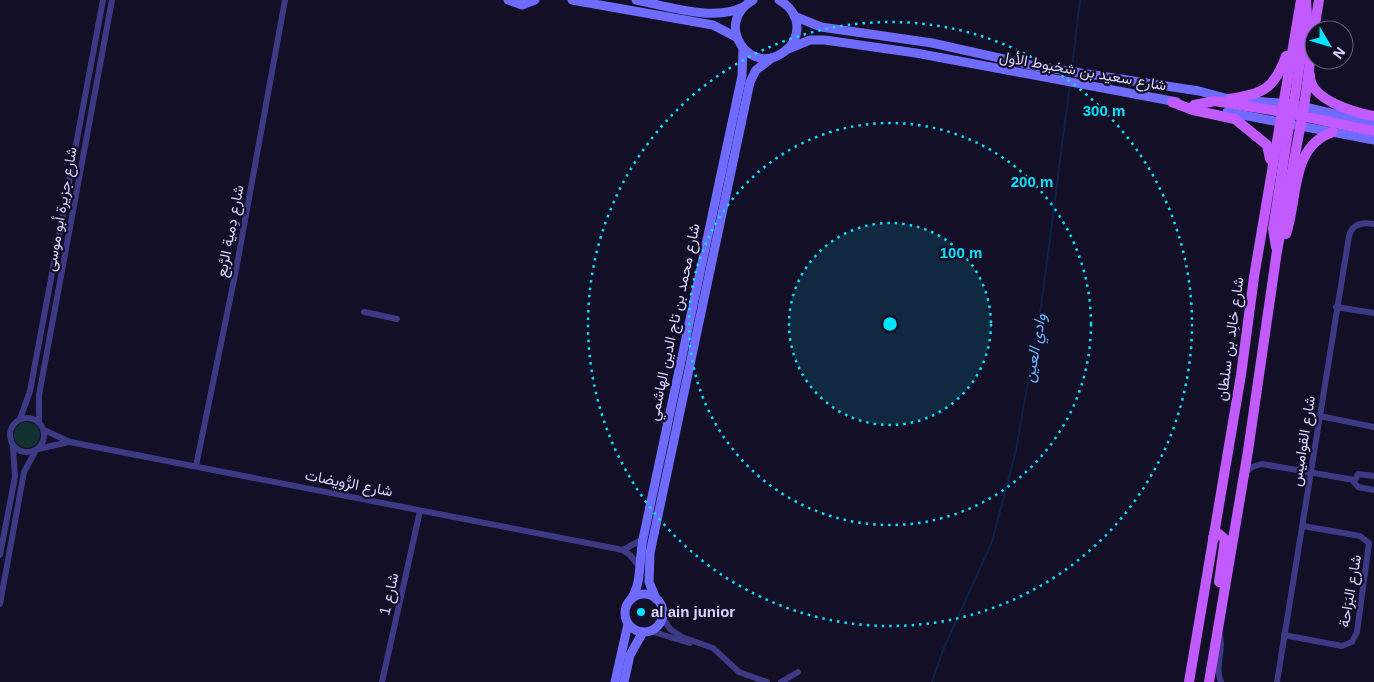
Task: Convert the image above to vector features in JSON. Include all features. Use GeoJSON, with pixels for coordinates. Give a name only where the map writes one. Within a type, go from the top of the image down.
{"type":"FeatureCollection","features":[{"type":"Feature","properties":{"kind":"main road"},"geometry":{"type":"LineString","coordinates":[[508,0],[522,5],[535,0]]}},
{"type":"Feature","properties":{"kind":"main road"},"geometry":{"type":"LineString","coordinates":[[572,0],[713,25],[736,37]]}},
{"type":"Feature","properties":{"kind":"main road"},"geometry":{"type":"LineString","coordinates":[[636,0],[715,14],[730,13],[753,0]]}},
{"type":"Feature","properties":{"kind":"main road","name":"شارع سعيد بن شخبوط الأول"},"geometry":{"type":"LineString","coordinates":[[779,0],[821,27],[932,43],[1035,66],[1199,91],[1287,113]]}},
{"type":"Feature","properties":{"kind":"main road","name":"شارع خالِد بن سلطان"},"geometry":{"type":"LineString","coordinates":[[1189,682],[1241,375],[1254,276],[1270,183],[1287,113],[1293,39],[1301,0]]}},
{"type":"Feature","properties":{"kind":"main road"},"geometry":{"type":"LineString","coordinates":[[1277,250],[1273,229],[1287,113],[1307,16],[1306,0]]}},
{"type":"Feature","properties":{"kind":"main road"},"geometry":{"type":"LineString","coordinates":[[1316,20],[1318,4]]}},
{"type":"Feature","properties":{"kind":"main road"},"geometry":{"type":"LineString","coordinates":[[743,7],[735,24],[736,37],[743,48],[753,56],[772,58]]}},
{"type":"Feature","properties":{"kind":"main road"},"geometry":{"type":"LineString","coordinates":[[788,48],[796,33],[792,8]]}},
{"type":"Feature","properties":{"kind":"main road"},"geometry":{"type":"LineString","coordinates":[[1229,99],[1257,95],[1265,89],[1282,67],[1293,39]]}},
{"type":"Feature","properties":{"kind":"main road","name":"شارع سعيد بن شخبوط الأول"},"geometry":{"type":"LineString","coordinates":[[772,58],[788,48],[810,40],[826,40],[916,53],[1034,77],[1194,105]]}},
{"type":"Feature","properties":{"kind":"main road","name":"شارع محمد بن تاج الدين الهاشمي"},"geometry":{"type":"LineString","coordinates":[[631,599],[638,586],[643,538],[742,76],[743,48]]}},
{"type":"Feature","properties":{"kind":"main road","name":"شارع محمد بن تاج الدين الهاشمي"},"geometry":{"type":"LineString","coordinates":[[656,599],[650,582],[650,553],[692,349],[750,82],[761,65],[772,58]]}},
{"type":"Feature","properties":{"kind":"main road"},"geometry":{"type":"LineString","coordinates":[[1209,682],[1248,451],[1277,250],[1309,70]]}},
{"type":"Feature","properties":{"kind":"main road"},"geometry":{"type":"LineString","coordinates":[[1311,70],[1312,85],[1337,106],[1374,116]]}},
{"type":"Feature","properties":{"kind":"main road"},"geometry":{"type":"LineString","coordinates":[[1194,105],[1215,101],[1287,113],[1374,131]]}},
{"type":"Feature","properties":{"kind":"main road"},"geometry":{"type":"LineString","coordinates":[[1172,102],[1193,110],[1235,120],[1265,142],[1270,152],[1270,183]]}},
{"type":"Feature","properties":{"kind":"main road"},"geometry":{"type":"LineString","coordinates":[[1287,113],[1302,117],[1374,123]]}},
{"type":"Feature","properties":{"kind":"main road"},"geometry":{"type":"LineString","coordinates":[[1302,117],[1333,132],[1374,140]]}},
{"type":"Feature","properties":{"kind":"main road"},"geometry":{"type":"LineString","coordinates":[[1277,250],[1288,228],[1300,165],[1317,142],[1333,132]]}},
{"type":"Feature","properties":{"kind":"main road"},"geometry":{"type":"LineString","coordinates":[[1213,538],[1219,534],[1225,539],[1218,594],[1221,612]]}},
{"type":"Feature","properties":{"kind":"main road"},"geometry":{"type":"LineString","coordinates":[[615,682],[628,624],[625,608],[631,599],[641,595],[656,599],[661,607],[662,617],[658,626],[647,632],[633,648],[624,682]]}},
{"type":"Feature","properties":{"kind":"main road"},"geometry":{"type":"LineString","coordinates":[[628,624],[635,631],[647,632]]}},
{"type":"Feature","properties":{"kind":"street","name":"شارع جزيرة أبو موسى"},"geometry":{"type":"LineString","coordinates":[[20,419],[30,391],[103,0]]}},
{"type":"Feature","properties":{"kind":"street","name":"شارع جزيرة أبو موسى"},"geometry":{"type":"LineString","coordinates":[[39,423],[39,395],[112,0]]}},
{"type":"Feature","properties":{"kind":"street","name":"شارع دِمية الرَّبع"},"geometry":{"type":"LineString","coordinates":[[196,466],[237,262],[286,0]]}},
{"type":"Feature","properties":{"kind":"street","name":"شارع القواميس"},"geometry":{"type":"LineString","coordinates":[[1277,682],[1336,307],[1350,232],[1360,223],[1374,224]]}},
{"type":"Feature","properties":{"kind":"street"},"geometry":{"type":"LineString","coordinates":[[1336,307],[1374,313]]}},
{"type":"Feature","properties":{"kind":"street"},"geometry":{"type":"LineString","coordinates":[[364,312],[396,319]]}},
{"type":"Feature","properties":{"kind":"street"},"geometry":{"type":"LineString","coordinates":[[1320,416],[1374,427]]}},
{"type":"Feature","properties":{"kind":"street"},"geometry":{"type":"LineString","coordinates":[[0,555],[15,476],[10,431],[20,419],[34,419],[44,430],[44,440],[24,472],[0,604]]}},
{"type":"Feature","properties":{"kind":"street","name":"شارع الرُّويضات"},"geometry":{"type":"LineString","coordinates":[[44,430],[70,442],[623,550]]}},
{"type":"Feature","properties":{"kind":"street","name":"شارع الرُّويضات"},"geometry":{"type":"LineString","coordinates":[[37,449],[70,442]]}},
{"type":"Feature","properties":{"kind":"street"},"geometry":{"type":"LineString","coordinates":[[13,447],[26,453],[37,449]]}},
{"type":"Feature","properties":{"kind":"street"},"geometry":{"type":"LineString","coordinates":[[1248,451],[1262,464]]}},
{"type":"Feature","properties":{"kind":"street"},"geometry":{"type":"LineString","coordinates":[[1244,474],[1252,467],[1262,464],[1354,480],[1358,487],[1374,490]]}},
{"type":"Feature","properties":{"kind":"street"},"geometry":{"type":"LineString","coordinates":[[1354,480],[1361,474],[1374,476]]}},
{"type":"Feature","properties":{"kind":"street","name":"شارع 1"},"geometry":{"type":"LineString","coordinates":[[382,682],[420,511]]}},
{"type":"Feature","properties":{"kind":"street","name":"شارع البَرَاحة"},"geometry":{"type":"LineString","coordinates":[[1284,635],[1342,646],[1352,642],[1356,632],[1370,552],[1369,543],[1360,536],[1303,526]]}},
{"type":"Feature","properties":{"kind":"street"},"geometry":{"type":"LineString","coordinates":[[639,566],[634,558],[623,550],[643,538]]}},
{"type":"Feature","properties":{"kind":"street"},"geometry":{"type":"LineString","coordinates":[[662,617],[676,634],[718,650],[744,675],[767,682]]}},
{"type":"Feature","properties":{"kind":"street"},"geometry":{"type":"LineString","coordinates":[[1218,628],[1222,641],[1218,675],[1221,682]]}},
{"type":"Feature","properties":{"kind":"street"},"geometry":{"type":"LineString","coordinates":[[647,632],[682,643],[696,642]]}},
{"type":"Feature","properties":{"kind":"street"},"geometry":{"type":"LineString","coordinates":[[781,682],[798,672]]}},
{"type":"Feature","properties":{"kind":"green space"},"geometry":{"type":"Polygon","coordinates":[[[27,422],[36,426],[40,435],[36,444],[27,448],[18,444],[14,435],[18,426],[27,422]]]}},
{"type":"Feature","properties":{"kind":"waterway","name":"وادي العين"},"geometry":{"type":"LineString","coordinates":[[1072,69],[1080,0]]}},
{"type":"Feature","properties":{"kind":"waterway","name":"وادي العين"},"geometry":{"type":"LineString","coordinates":[[932,682],[943,650],[992,542],[1016,450],[1041,307],[1070,84]]}},
{"type":"Feature","properties":{"kind":"place","name":"al ain junior"},"geometry":{"type":"Point","coordinates":[641,612]}}]}
